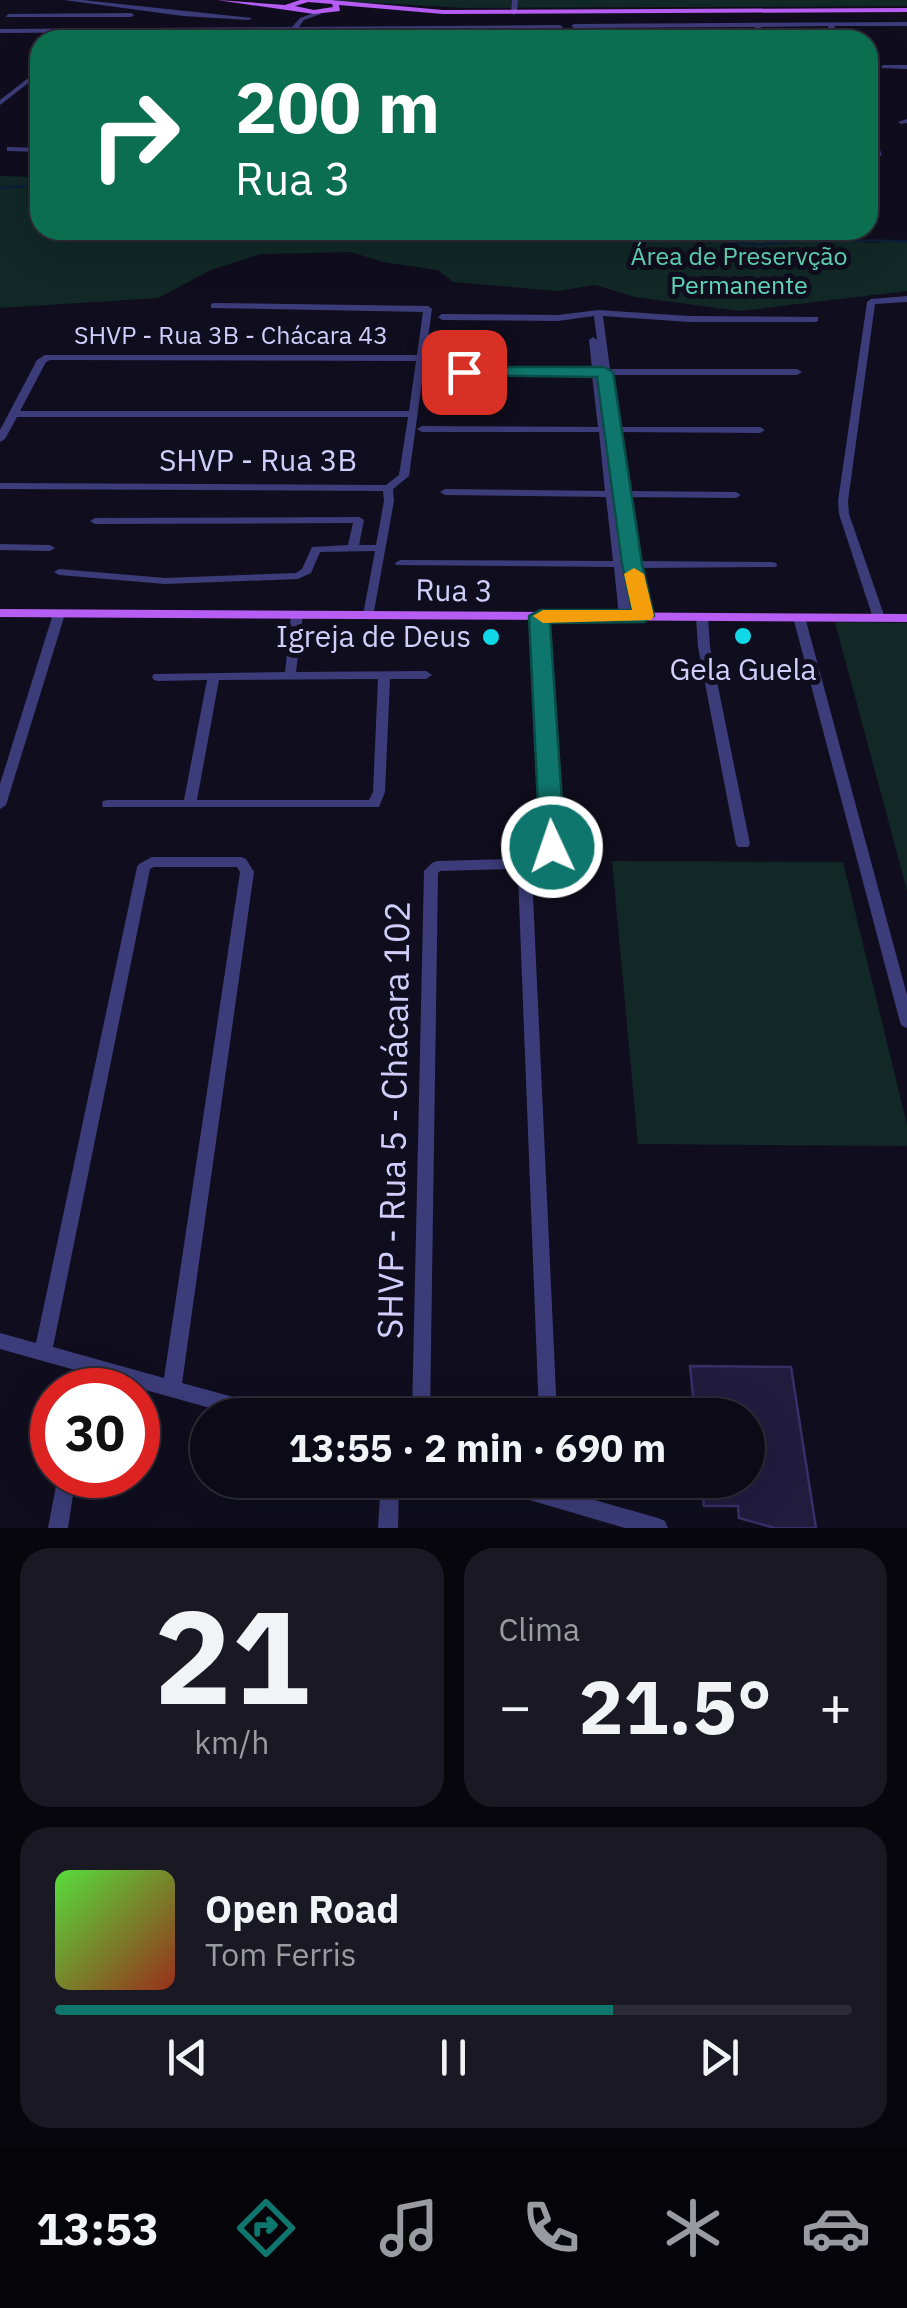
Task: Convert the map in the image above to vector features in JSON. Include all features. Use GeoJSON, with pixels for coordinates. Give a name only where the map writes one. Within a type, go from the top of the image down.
{"type":"FeatureCollection","features":[{"type":"Feature","properties":{"kind":"main road"},"geometry":{"type":"LineString","coordinates":[[222,0],[288,8],[301,15],[338,8],[334,3]]}},
{"type":"Feature","properties":{"kind":"main road"},"geometry":{"type":"LineString","coordinates":[[288,8],[301,0],[442,12],[907,13]]}},
{"type":"Feature","properties":{"kind":"main road"},"geometry":{"type":"LineString","coordinates":[[323,12],[567,24],[804,14]]}},
{"type":"Feature","properties":{"kind":"main road","name":"Rua 3"},"geometry":{"type":"LineString","coordinates":[[0,614],[907,618]]}},
{"type":"Feature","properties":{"kind":"street"},"geometry":{"type":"LineString","coordinates":[[18,0],[0,30],[30,30]]}},
{"type":"Feature","properties":{"kind":"street"},"geometry":{"type":"LineString","coordinates":[[67,0],[249,18]]}},
{"type":"Feature","properties":{"kind":"street"},"geometry":{"type":"LineString","coordinates":[[514,13],[515,0]]}},
{"type":"Feature","properties":{"kind":"street"},"geometry":{"type":"LineString","coordinates":[[8,16],[182,14]]}},
{"type":"Feature","properties":{"kind":"street"},"geometry":{"type":"LineString","coordinates":[[294,30],[301,15]]}},
{"type":"Feature","properties":{"kind":"street"},"geometry":{"type":"LineString","coordinates":[[758,24],[759,30]]}},
{"type":"Feature","properties":{"kind":"street"},"geometry":{"type":"LineString","coordinates":[[830,24],[832,30]]}},
{"type":"Feature","properties":{"kind":"street"},"geometry":{"type":"LineString","coordinates":[[168,30],[907,24]]}},
{"type":"Feature","properties":{"kind":"street"},"geometry":{"type":"LineString","coordinates":[[591,30],[592,26]]}},
{"type":"Feature","properties":{"kind":"street"},"geometry":{"type":"LineString","coordinates":[[640,30],[672,27]]}},
{"type":"Feature","properties":{"kind":"street"},"geometry":{"type":"LineString","coordinates":[[695,27],[711,29]]}},
{"type":"Feature","properties":{"kind":"street"},"geometry":{"type":"LineString","coordinates":[[883,67],[907,67]]}},
{"type":"Feature","properties":{"kind":"street"},"geometry":{"type":"LineString","coordinates":[[0,103],[30,79]]}},
{"type":"Feature","properties":{"kind":"street"},"geometry":{"type":"LineString","coordinates":[[10,149],[30,148]]}},
{"type":"Feature","properties":{"kind":"street"},"geometry":{"type":"LineString","coordinates":[[879,618],[843,509],[871,302],[907,299]]}},
{"type":"Feature","properties":{"kind":"street","name":"SHVP - Rua 3B - Chácara 43"},"geometry":{"type":"LineString","coordinates":[[214,306],[424,307],[428,312],[404,476],[388,488]]}},
{"type":"Feature","properties":{"kind":"street"},"geometry":{"type":"LineString","coordinates":[[593,313],[626,564],[622,585],[625,616]]}},
{"type":"Feature","properties":{"kind":"street"},"geometry":{"type":"LineString","coordinates":[[442,317],[558,318],[593,313],[689,319],[814,319]]}},
{"type":"Feature","properties":{"kind":"street","name":"SHVP - Rua 3B - Chácara 43"},"geometry":{"type":"LineString","coordinates":[[0,440],[42,360],[50,357],[421,358]]}},
{"type":"Feature","properties":{"kind":"street"},"geometry":{"type":"LineString","coordinates":[[432,372],[797,372]]}},
{"type":"Feature","properties":{"kind":"street"},"geometry":{"type":"LineString","coordinates":[[13,414],[412,414]]}},
{"type":"Feature","properties":{"kind":"street"},"geometry":{"type":"LineString","coordinates":[[422,429],[760,430]]}},
{"type":"Feature","properties":{"kind":"street","name":"SHVP - Rua 3B"},"geometry":{"type":"LineString","coordinates":[[0,486],[388,488],[369,615]]}},
{"type":"Feature","properties":{"kind":"street"},"geometry":{"type":"LineString","coordinates":[[445,492],[736,495]]}},
{"type":"Feature","properties":{"kind":"street"},"geometry":{"type":"LineString","coordinates":[[353,547],[359,520]]}},
{"type":"Feature","properties":{"kind":"street"},"geometry":{"type":"LineString","coordinates":[[95,521],[385,520]]}},
{"type":"Feature","properties":{"kind":"street"},"geometry":{"type":"LineString","coordinates":[[0,548],[50,548]]}},
{"type":"Feature","properties":{"kind":"street"},"geometry":{"type":"LineString","coordinates":[[59,572],[165,580],[298,576],[307,571],[313,550],[378,548]]}},
{"type":"Feature","properties":{"kind":"street"},"geometry":{"type":"LineString","coordinates":[[400,564],[772,565]]}},
{"type":"Feature","properties":{"kind":"street"},"geometry":{"type":"LineString","coordinates":[[626,564],[637,585],[644,616]]}},
{"type":"Feature","properties":{"kind":"street"},"geometry":{"type":"LineString","coordinates":[[622,585],[637,585]]}},
{"type":"Feature","properties":{"kind":"street"},"geometry":{"type":"LineString","coordinates":[[0,804],[2,787],[59,614]]}},
{"type":"Feature","properties":{"kind":"street"},"geometry":{"type":"LineString","coordinates":[[290,676],[297,614]]}},
{"type":"Feature","properties":{"kind":"street"},"geometry":{"type":"LineString","coordinates":[[540,616],[552,847]]}},
{"type":"Feature","properties":{"kind":"street"},"geometry":{"type":"LineString","coordinates":[[799,616],[907,1022]]}},
{"type":"Feature","properties":{"kind":"street"},"geometry":{"type":"LineString","coordinates":[[702,617],[704,647],[743,844]]}},
{"type":"Feature","properties":{"kind":"street"},"geometry":{"type":"LineString","coordinates":[[190,804],[214,676]]}},
{"type":"Feature","properties":{"kind":"street"},"geometry":{"type":"LineString","coordinates":[[108,804],[374,804],[379,792],[384,676]]}},
{"type":"Feature","properties":{"kind":"street"},"geometry":{"type":"LineString","coordinates":[[158,677],[426,676]]}},
{"type":"Feature","properties":{"kind":"street"},"geometry":{"type":"LineString","coordinates":[[43,1352],[144,867],[152,862],[241,862],[247,872],[237,954],[172,1386]]}},
{"type":"Feature","properties":{"kind":"street","name":"SHVP - Rua 5 - Chácara 102"},"geometry":{"type":"LineString","coordinates":[[422,1398],[430,871],[437,866],[516,864],[524,870],[547,1398]]}},
{"type":"Feature","properties":{"kind":"street"},"geometry":{"type":"LineString","coordinates":[[0,1341],[211,1398]]}},
{"type":"Feature","properties":{"kind":"street"},"geometry":{"type":"LineString","coordinates":[[84,1368],[85,1364]]}},
{"type":"Feature","properties":{"kind":"street"},"geometry":{"type":"LineString","coordinates":[[58,1528],[63,1498]]}},
{"type":"Feature","properties":{"kind":"street"},"geometry":{"type":"LineString","coordinates":[[388,1528],[389,1498]]}},
{"type":"Feature","properties":{"kind":"street"},"geometry":{"type":"LineString","coordinates":[[577,1498],[658,1528]]}},
{"type":"Feature","properties":{"kind":"green space"},"geometry":{"type":"Polygon","coordinates":[[[324,0],[907,0],[907,6],[465,8],[324,0]]]}},
{"type":"Feature","properties":{"kind":"green space","name":"Área de Preservção Permanente"},"geometry":{"type":"Polygon","coordinates":[[[0,176],[30,177],[30,240],[907,241],[907,291],[740,311],[635,297],[595,285],[557,291],[453,282],[438,270],[383,262],[351,252],[261,254],[211,270],[158,298],[0,308],[0,176]]]}},
{"type":"Feature","properties":{"kind":"green space"},"geometry":{"type":"Polygon","coordinates":[[[835,622],[907,623],[907,891],[898,857],[835,622]]]}},
{"type":"Feature","properties":{"kind":"green space"},"geometry":{"type":"Polygon","coordinates":[[[612,861],[843,862],[907,1125],[907,1146],[638,1144],[612,861]]]}},
{"type":"Feature","properties":{"kind":"building"},"geometry":{"type":"Polygon","coordinates":[[[690,1366],[791,1367],[816,1528],[775,1528],[739,1518],[738,1506],[704,1506],[703,1498],[765,1498],[765,1398],[693,1398],[690,1366]]]}},
{"type":"Feature","properties":{"kind":"waterway"},"geometry":{"type":"LineString","coordinates":[[0,188],[30,186]]}},
{"type":"Feature","properties":{"kind":"waterway"},"geometry":{"type":"LineString","coordinates":[[718,240],[758,245],[808,240]]}},
{"type":"Feature","properties":{"kind":"waterway"},"geometry":{"type":"LineString","coordinates":[[808,240],[907,241]]}},
{"type":"Feature","properties":{"kind":"slow traffic"},"geometry":{"type":"LineString","coordinates":[[543,616],[644,616],[634,574]]}},
{"type":"Feature","properties":{"kind":"place","name":"Gela Guela"},"geometry":{"type":"Point","coordinates":[743,636]}},
{"type":"Feature","properties":{"kind":"place","name":"Igreja de Deus"},"geometry":{"type":"Point","coordinates":[491,637]}},
{"type":"Feature","properties":{"kind":"route"},"geometry":{"type":"LineString","coordinates":[[464,372],[604,372],[632,564],[644,616],[540,616],[552,847]]}}]}
